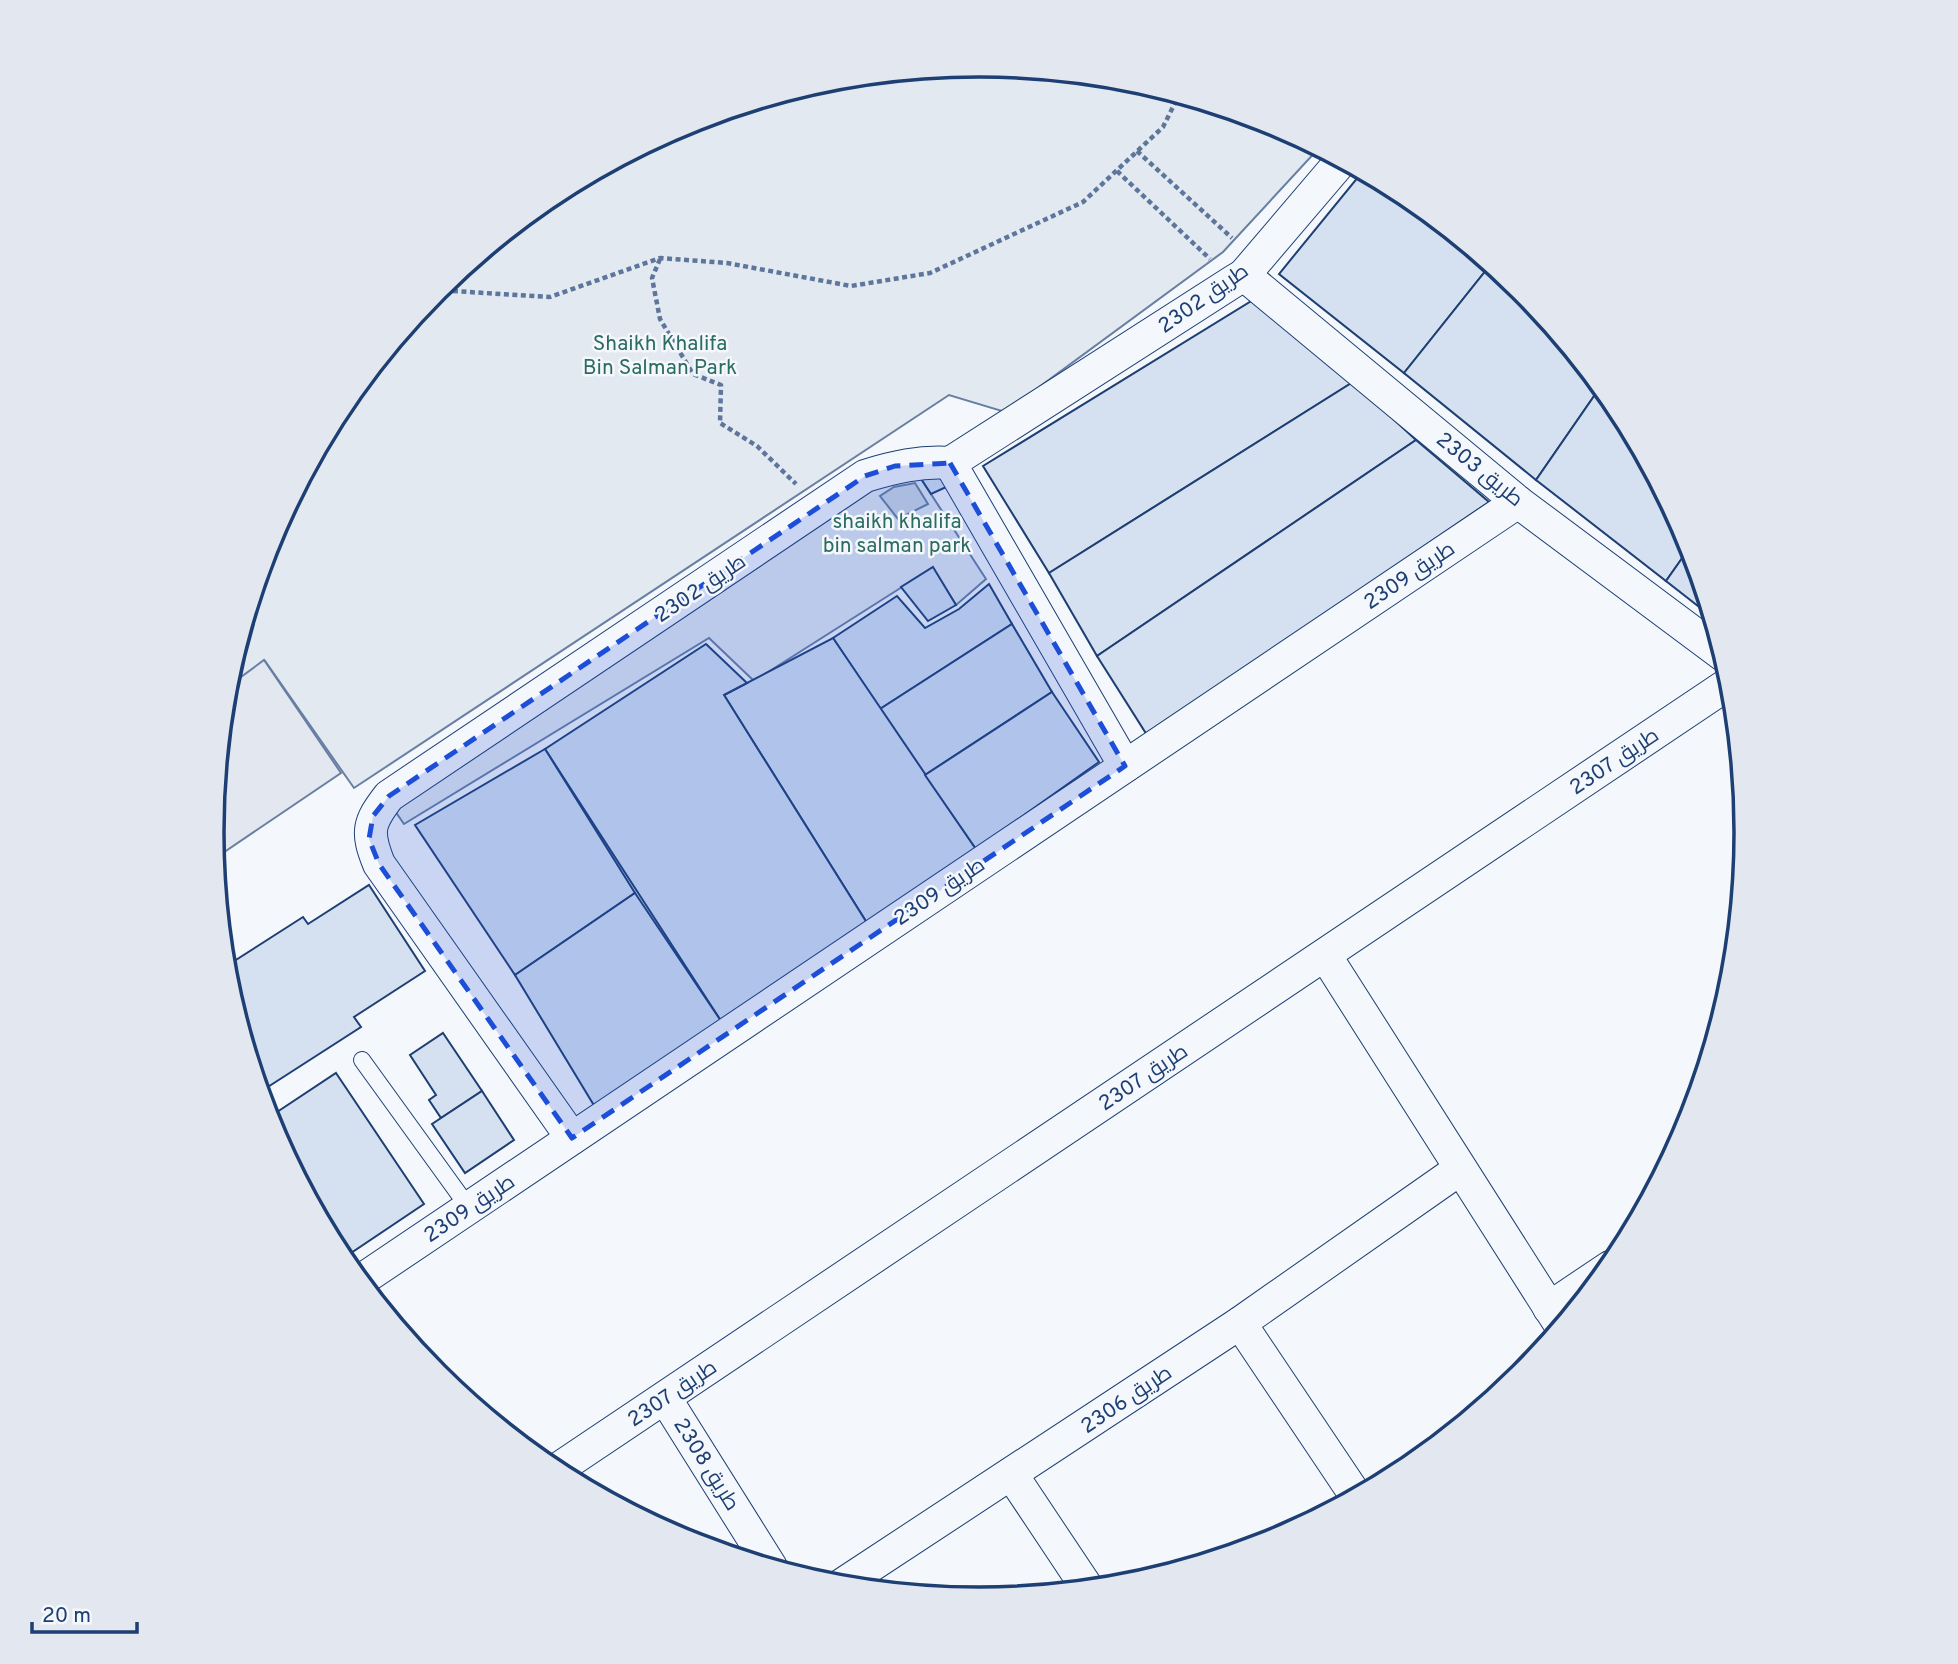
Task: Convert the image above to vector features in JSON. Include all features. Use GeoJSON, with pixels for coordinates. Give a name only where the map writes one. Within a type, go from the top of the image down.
{"type":"FeatureCollection","features":[{"type":"Feature","properties":{"kind":"street","name":"طريق 2302"},"geometry":{"type":"LineString","coordinates":[[572,1138],[379,864],[369,839],[373,816],[389,796],[865,476],[895,466],[926,461],[950,463],[1244,272],[1336,167]]}},
{"type":"Feature","properties":{"kind":"street","name":"طريق 2303"},"geometry":{"type":"LineString","coordinates":[[1244,272],[1518,502],[1710,645]]}},
{"type":"Feature","properties":{"kind":"street"},"geometry":{"type":"LineString","coordinates":[[950,463],[1125,766]]}},
{"type":"Feature","properties":{"kind":"street","name":"طريق 2309"},"geometry":{"type":"LineString","coordinates":[[368,1275],[1518,502]]}},
{"type":"Feature","properties":{"kind":"street","name":"طريق 2307"},"geometry":{"type":"LineString","coordinates":[[566,1464],[1720,690]]}},
{"type":"Feature","properties":{"kind":"street"},"geometry":{"type":"LineString","coordinates":[[1325,955],[1555,1317]]}},
{"type":"Feature","properties":{"kind":"street","name":"طريق 2306"},"geometry":{"type":"LineString","coordinates":[[855,1576],[1240,1323],[1460,1169]]}},
{"type":"Feature","properties":{"kind":"street"},"geometry":{"type":"LineString","coordinates":[[1240,1323],[1351,1489]]}},
{"type":"Feature","properties":{"kind":"street","name":"طريق 2308"},"geometry":{"type":"LineString","coordinates":[[665,1398],[763,1555]]}},
{"type":"Feature","properties":{"kind":"street"},"geometry":{"type":"LineString","coordinates":[[1012,1475],[1083,1580]]}},
{"type":"Feature","properties":{"kind":"lane"},"geometry":{"type":"LineString","coordinates":[[362,1060],[468,1208]]}},
{"type":"Feature","properties":{"kind":"path"},"geometry":{"type":"LineString","coordinates":[[452,291],[550,297],[660,258],[727,262],[851,286],[930,273],[1083,202],[1163,127],[1175,103]]}},
{"type":"Feature","properties":{"kind":"path"},"geometry":{"type":"LineString","coordinates":[[1137,151],[1244,272]]}},
{"type":"Feature","properties":{"kind":"path"},"geometry":{"type":"LineString","coordinates":[[1117,171],[1244,272]]}},
{"type":"Feature","properties":{"kind":"path"},"geometry":{"type":"LineString","coordinates":[[660,258],[652,278],[660,318],[693,374],[721,385],[720,423],[757,446],[819,509]]}},
{"type":"Feature","properties":{"kind":"highlighted area"},"geometry":{"type":"Polygon","coordinates":[[[950,463],[1125,766],[572,1138],[379,864],[369,839],[373,816],[389,796],[865,476],[895,466],[950,463]]]}},
{"type":"Feature","properties":{"kind":"green space","name":"Shaikh Khalifa Bin Salman Park"},"geometry":{"type":"Polygon","coordinates":[[[979,77],[1078,83],[1174,103],[1268,134],[1313,155],[1223,252],[1005,412],[949,395],[354,788],[265,661],[241,678],[264,589],[281,543],[325,454],[380,372],[411,334],[481,264],[560,204],[645,155],[690,134],[784,103],[880,83],[979,77]]]}},
{"type":"Feature","properties":{"kind":"green space","name":"shaikh khalifa bin salman park"},"geometry":{"type":"Polygon","coordinates":[[[918,474],[986,579],[956,605],[932,568],[754,681],[709,638],[404,824],[395,811],[891,478],[918,474]]]}},
{"type":"Feature","properties":{"kind":"shaded area"},"geometry":{"type":"Polygon","coordinates":[[[915,483],[928,504],[898,519],[880,496],[894,487],[915,483]]]}},
{"type":"Feature","properties":{"kind":"shaded area"},"geometry":{"type":"Polygon","coordinates":[[[264,660],[341,773],[225,852],[230,733],[241,677],[264,660]]]}},
{"type":"Feature","properties":{"kind":"building"},"geometry":{"type":"Polygon","coordinates":[[[1357,178],[1439,233],[1485,272],[1404,373],[1279,274],[1357,178]]]}},
{"type":"Feature","properties":{"kind":"building"},"geometry":{"type":"Polygon","coordinates":[[[1485,272],[1547,334],[1595,395],[1536,480],[1404,373],[1485,272]]]}},
{"type":"Feature","properties":{"kind":"building"},"geometry":{"type":"Polygon","coordinates":[[[1253,300],[1353,382],[1049,573],[983,466],[1253,300]]]}},
{"type":"Feature","properties":{"kind":"building"},"geometry":{"type":"Polygon","coordinates":[[[1353,382],[1416,440],[1097,656],[1049,573],[1353,382]]]}},
{"type":"Feature","properties":{"kind":"building"},"geometry":{"type":"Polygon","coordinates":[[[1595,395],[1633,455],[1682,558],[1666,581],[1536,480],[1595,395]]]}},
{"type":"Feature","properties":{"kind":"building"},"geometry":{"type":"Polygon","coordinates":[[[1416,440],[1489,502],[1147,735],[1097,656],[1416,440]]]}},
{"type":"Feature","properties":{"kind":"building"},"geometry":{"type":"Polygon","coordinates":[[[945,467],[955,483],[931,494],[918,474],[945,467]]]}},
{"type":"Feature","properties":{"kind":"building"},"geometry":{"type":"Polygon","coordinates":[[[1682,558],[1699,607],[1666,581],[1682,558]]]}},
{"type":"Feature","properties":{"kind":"building"},"geometry":{"type":"Polygon","coordinates":[[[933,567],[956,605],[928,621],[901,587],[933,567]]]}},
{"type":"Feature","properties":{"kind":"building"},"geometry":{"type":"Polygon","coordinates":[[[989,584],[1012,624],[880,709],[833,638],[897,596],[925,628],[959,609],[989,584]]]}},
{"type":"Feature","properties":{"kind":"building"},"geometry":{"type":"Polygon","coordinates":[[[1012,624],[1052,692],[925,775],[880,709],[1012,624]]]}},
{"type":"Feature","properties":{"kind":"building"},"geometry":{"type":"Polygon","coordinates":[[[833,638],[976,849],[867,923],[724,695],[833,638]]]}},
{"type":"Feature","properties":{"kind":"building"},"geometry":{"type":"Polygon","coordinates":[[[706,644],[747,683],[724,695],[867,923],[723,1024],[545,749],[706,644]]]}},
{"type":"Feature","properties":{"kind":"building"},"geometry":{"type":"Polygon","coordinates":[[[1052,692],[1099,762],[976,849],[925,775],[1052,692]]]}},
{"type":"Feature","properties":{"kind":"building"},"geometry":{"type":"Polygon","coordinates":[[[545,749],[635,893],[515,975],[415,825],[545,749]]]}},
{"type":"Feature","properties":{"kind":"building"},"geometry":{"type":"Polygon","coordinates":[[[369,885],[425,971],[354,1017],[361,1027],[268,1087],[250,1027],[235,960],[303,917],[308,924],[369,885]]]}},
{"type":"Feature","properties":{"kind":"building"},"geometry":{"type":"Polygon","coordinates":[[[635,893],[723,1024],[598,1112],[515,975],[635,893]]]}},
{"type":"Feature","properties":{"kind":"building"},"geometry":{"type":"Polygon","coordinates":[[[443,1033],[482,1091],[441,1118],[429,1100],[436,1095],[410,1055],[443,1033]]]}},
{"type":"Feature","properties":{"kind":"building"},"geometry":{"type":"Polygon","coordinates":[[[336,1073],[424,1204],[352,1252],[325,1210],[278,1112],[336,1073]]]}},
{"type":"Feature","properties":{"kind":"building"},"geometry":{"type":"Polygon","coordinates":[[[482,1091],[514,1140],[465,1173],[432,1124],[482,1091]]]}}]}
